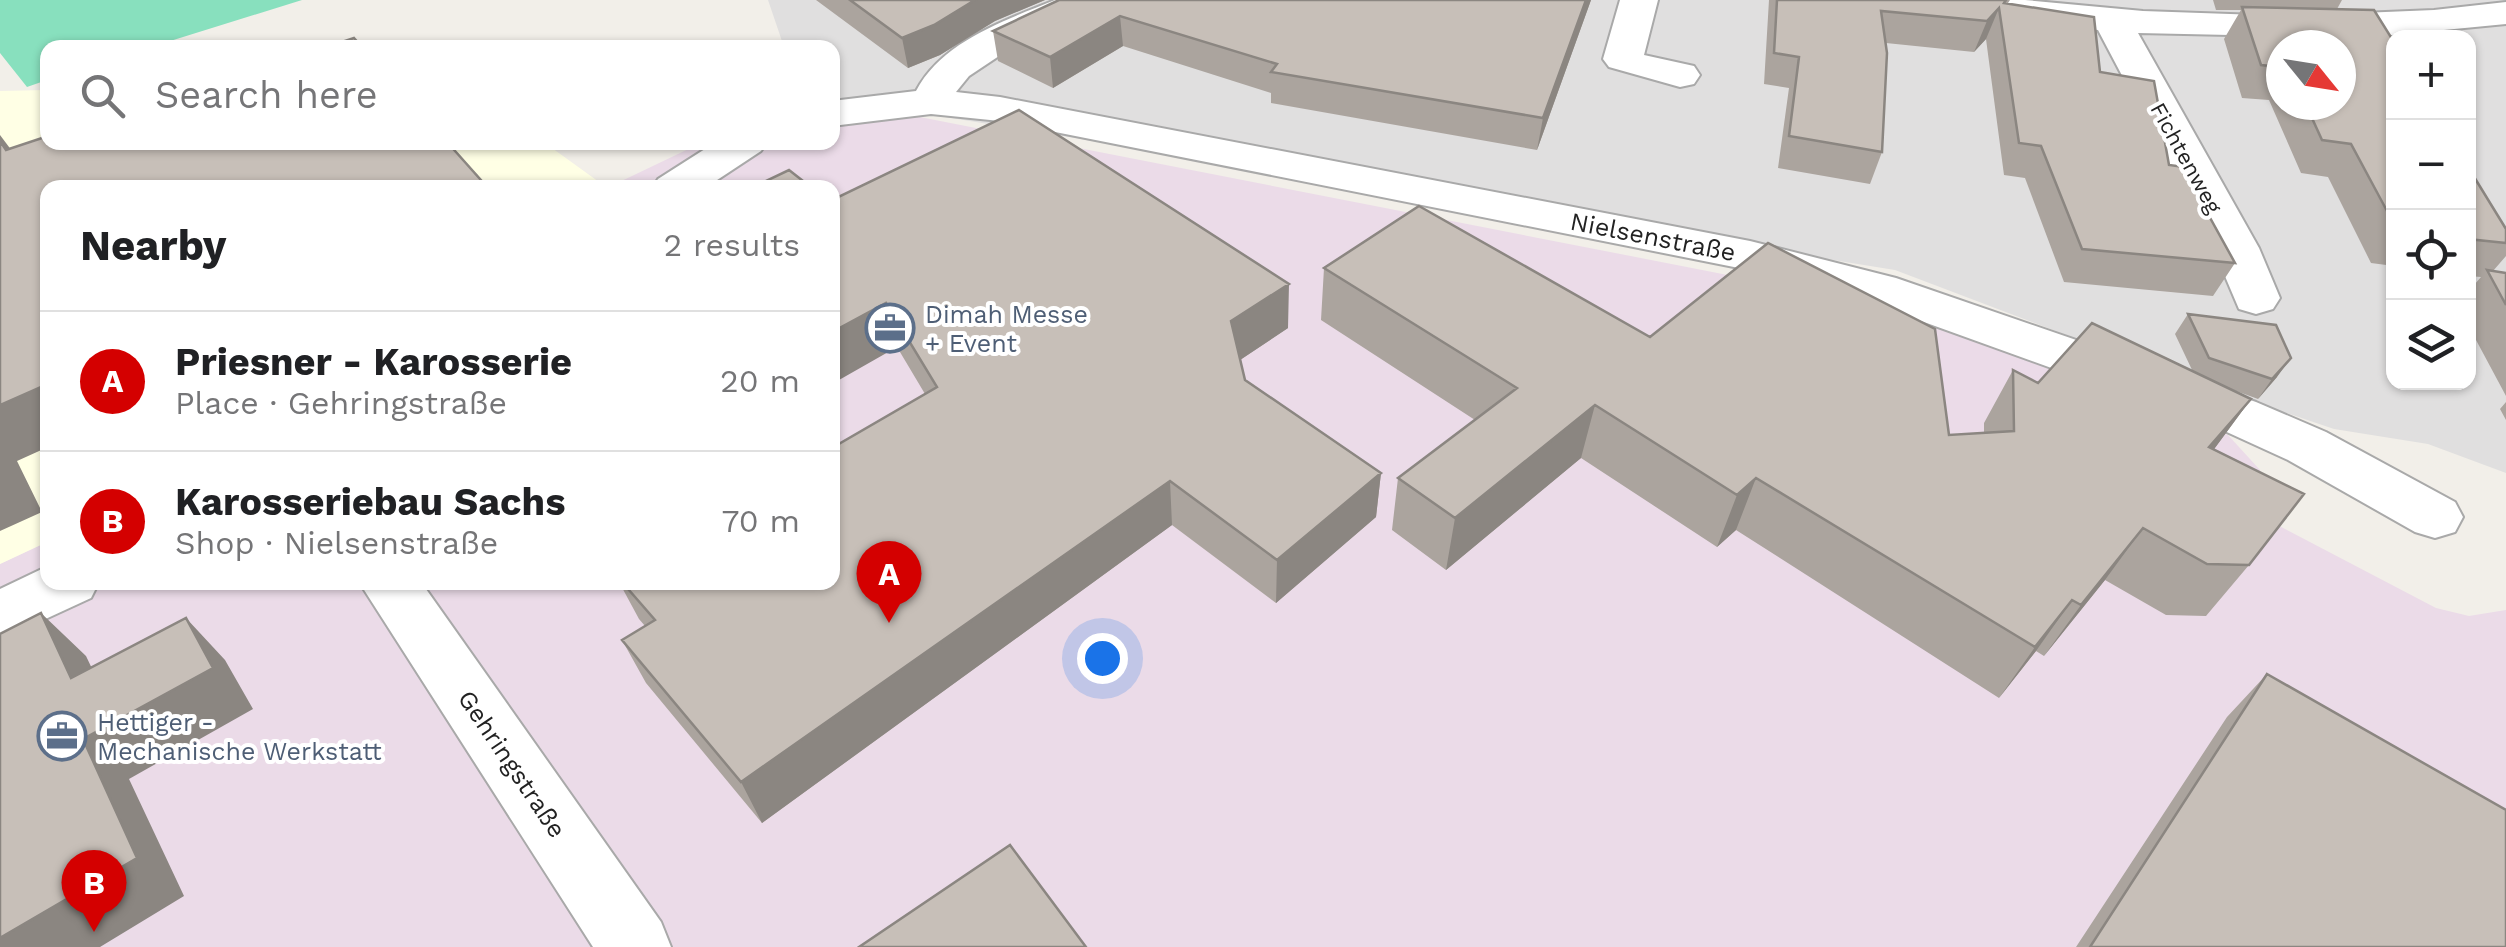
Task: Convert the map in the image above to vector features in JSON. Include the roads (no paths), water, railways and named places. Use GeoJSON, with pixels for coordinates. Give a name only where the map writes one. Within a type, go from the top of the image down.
{"type":"FeatureCollection","features":[{"type":"Feature","properties":{"kind":"street"},"geometry":{"type":"LineString","coordinates":[[931,102],[936,87],[973,55],[1087,0]]}},
{"type":"Feature","properties":{"kind":"street"},"geometry":{"type":"LineString","coordinates":[[1639,0],[1623,58],[1631,64],[1680,75]]}},
{"type":"Feature","properties":{"kind":"street"},"geometry":{"type":"LineString","coordinates":[[1926,0],[2112,20],[2308,28],[2504,15]]}},
{"type":"Feature","properties":{"kind":"street","name":"Fichtenweg"},"geometry":{"type":"LineString","coordinates":[[2112,20],[2236,248],[2256,298]]}},
{"type":"Feature","properties":{"kind":"street","name":"Nielsenstraße"},"geometry":{"type":"LineString","coordinates":[[840,113],[931,102],[1000,109],[1750,256],[1836,277],[2238,415],[2306,446],[2436,517]]}},
{"type":"Feature","properties":{"kind":"street"},"geometry":{"type":"LineString","coordinates":[[687,180],[733,150]]}},
{"type":"Feature","properties":{"kind":"street"},"geometry":{"type":"LineString","coordinates":[[0,616],[54,590]]}},
{"type":"Feature","properties":{"kind":"street","name":"Gehringstraße"},"geometry":{"type":"LineString","coordinates":[[393,590],[635,947]]}},
{"type":"Feature","properties":{"kind":"place","name":"Dimah Messe + Event"},"geometry":{"type":"Point","coordinates":[890,328]}},
{"type":"Feature","properties":{"kind":"place","name":"Priesner - Karosserie"},"geometry":{"type":"Point","coordinates":[889,623]}},
{"type":"Feature","properties":{"kind":"place","name":"Hettiger - Mechanische Werkstatt"},"geometry":{"type":"Point","coordinates":[62,736]}},
{"type":"Feature","properties":{"kind":"place","name":"Karosseriebau Sachs"},"geometry":{"type":"Point","coordinates":[94,932]}}]}
